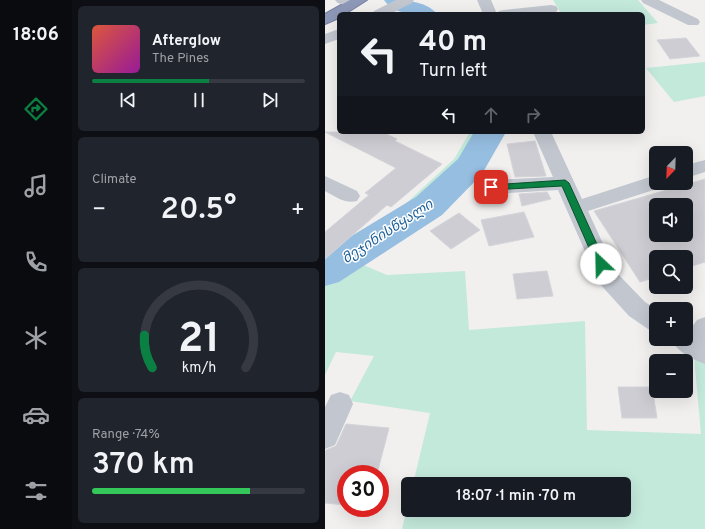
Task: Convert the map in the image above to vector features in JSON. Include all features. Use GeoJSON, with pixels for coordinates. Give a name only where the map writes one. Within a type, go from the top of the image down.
{"type":"FeatureCollection","features":[{"type":"Feature","properties":{"kind":"highway"},"geometry":{"type":"LineString","coordinates":[[325,12],[344,0]]}},
{"type":"Feature","properties":{"kind":"highway"},"geometry":{"type":"LineString","coordinates":[[339,12],[360,0]]}},
{"type":"Feature","properties":{"kind":"highway"},"geometry":{"type":"LineString","coordinates":[[325,20],[337,13]]}},
{"type":"Feature","properties":{"kind":"street"},"geometry":{"type":"LineString","coordinates":[[384,11],[407,0]]}},
{"type":"Feature","properties":{"kind":"street"},"geometry":{"type":"LineString","coordinates":[[484,0],[489,12]]}},
{"type":"Feature","properties":{"kind":"street"},"geometry":{"type":"LineString","coordinates":[[649,1],[693,22]]}},
{"type":"Feature","properties":{"kind":"street"},"geometry":{"type":"LineString","coordinates":[[523,12],[551,9]]}},
{"type":"Feature","properties":{"kind":"street"},"geometry":{"type":"LineString","coordinates":[[325,40],[337,34]]}},
{"type":"Feature","properties":{"kind":"street"},"geometry":{"type":"LineString","coordinates":[[544,134],[607,276],[637,309],[649,317]]}},
{"type":"Feature","properties":{"kind":"street"},"geometry":{"type":"LineString","coordinates":[[693,170],[705,166]]}},
{"type":"Feature","properties":{"kind":"street"},"geometry":{"type":"LineString","coordinates":[[325,183],[350,196]]}},
{"type":"Feature","properties":{"kind":"street"},"geometry":{"type":"LineString","coordinates":[[491,187],[565,183]]}},
{"type":"Feature","properties":{"kind":"street"},"geometry":{"type":"LineString","coordinates":[[576,208],[649,184]]}},
{"type":"Feature","properties":{"kind":"street"},"geometry":{"type":"LineString","coordinates":[[325,436],[339,404]]}},
{"type":"Feature","properties":{"kind":"green space"},"geometry":{"type":"Polygon","coordinates":[[[553,0],[638,0],[658,23],[645,25],[645,12],[560,12],[553,0]]]}},
{"type":"Feature","properties":{"kind":"green space"},"geometry":{"type":"Polygon","coordinates":[[[705,62],[705,96],[674,102],[646,68],[705,62]]]}},
{"type":"Feature","properties":{"kind":"green space"},"geometry":{"type":"Polygon","coordinates":[[[469,134],[489,134],[470,166],[429,206],[347,258],[454,159],[469,134]]]}},
{"type":"Feature","properties":{"kind":"green space"},"geometry":{"type":"Polygon","coordinates":[[[347,258],[387,275],[465,271],[469,330],[585,321],[587,430],[701,434],[693,346],[705,353],[705,529],[402,529],[405,517],[631,517],[631,477],[415,477],[430,413],[350,401],[374,356],[336,352],[325,375],[325,271],[347,258]]]}},
{"type":"Feature","properties":{"kind":"building"},"geometry":{"type":"Polygon","coordinates":[[[686,38],[700,56],[670,59],[657,40],[686,38]]]}},
{"type":"Feature","properties":{"kind":"building"},"geometry":{"type":"Polygon","coordinates":[[[325,132],[337,132],[337,134],[386,134],[397,139],[395,141],[442,164],[391,207],[387,205],[325,259],[325,232],[369,195],[365,193],[396,168],[325,132]]]}},
{"type":"Feature","properties":{"kind":"building"},"geometry":{"type":"Polygon","coordinates":[[[535,141],[546,176],[515,177],[507,144],[535,141]]]}},
{"type":"Feature","properties":{"kind":"building"},"geometry":{"type":"Polygon","coordinates":[[[705,179],[705,262],[693,266],[693,250],[649,250],[649,279],[640,282],[594,211],[667,190],[693,190],[693,182],[705,179]]]}},
{"type":"Feature","properties":{"kind":"building"},"geometry":{"type":"Polygon","coordinates":[[[547,192],[551,199],[522,206],[519,194],[547,192]]]}},
{"type":"Feature","properties":{"kind":"building"},"geometry":{"type":"Polygon","coordinates":[[[524,212],[534,237],[489,246],[481,220],[524,212]]]}},
{"type":"Feature","properties":{"kind":"building"},"geometry":{"type":"Polygon","coordinates":[[[459,213],[480,230],[451,249],[430,231],[459,213]]]}},
{"type":"Feature","properties":{"kind":"building"},"geometry":{"type":"Polygon","coordinates":[[[547,271],[553,296],[517,299],[513,274],[547,271]]]}},
{"type":"Feature","properties":{"kind":"building"},"geometry":{"type":"Polygon","coordinates":[[[618,387],[649,387],[649,398],[654,398],[657,418],[622,418],[618,387]]]}},
{"type":"Feature","properties":{"kind":"building"},"geometry":{"type":"Polygon","coordinates":[[[346,424],[389,428],[379,465],[337,465],[337,504],[325,503],[325,454],[326,450],[336,446],[346,424]]]}},
{"type":"Feature","properties":{"kind":"waterway","name":"მეჯინისწყალი"},"geometry":{"type":"LineString","coordinates":[[396,0],[421,12]]}},
{"type":"Feature","properties":{"kind":"waterway","name":"მეჯინისწყალი"},"geometry":{"type":"LineString","coordinates":[[325,271],[429,206],[470,166],[489,134]]}},
{"type":"Feature","properties":{"kind":"route"},"geometry":{"type":"LineString","coordinates":[[491,187],[565,183],[601,264]]}}]}
